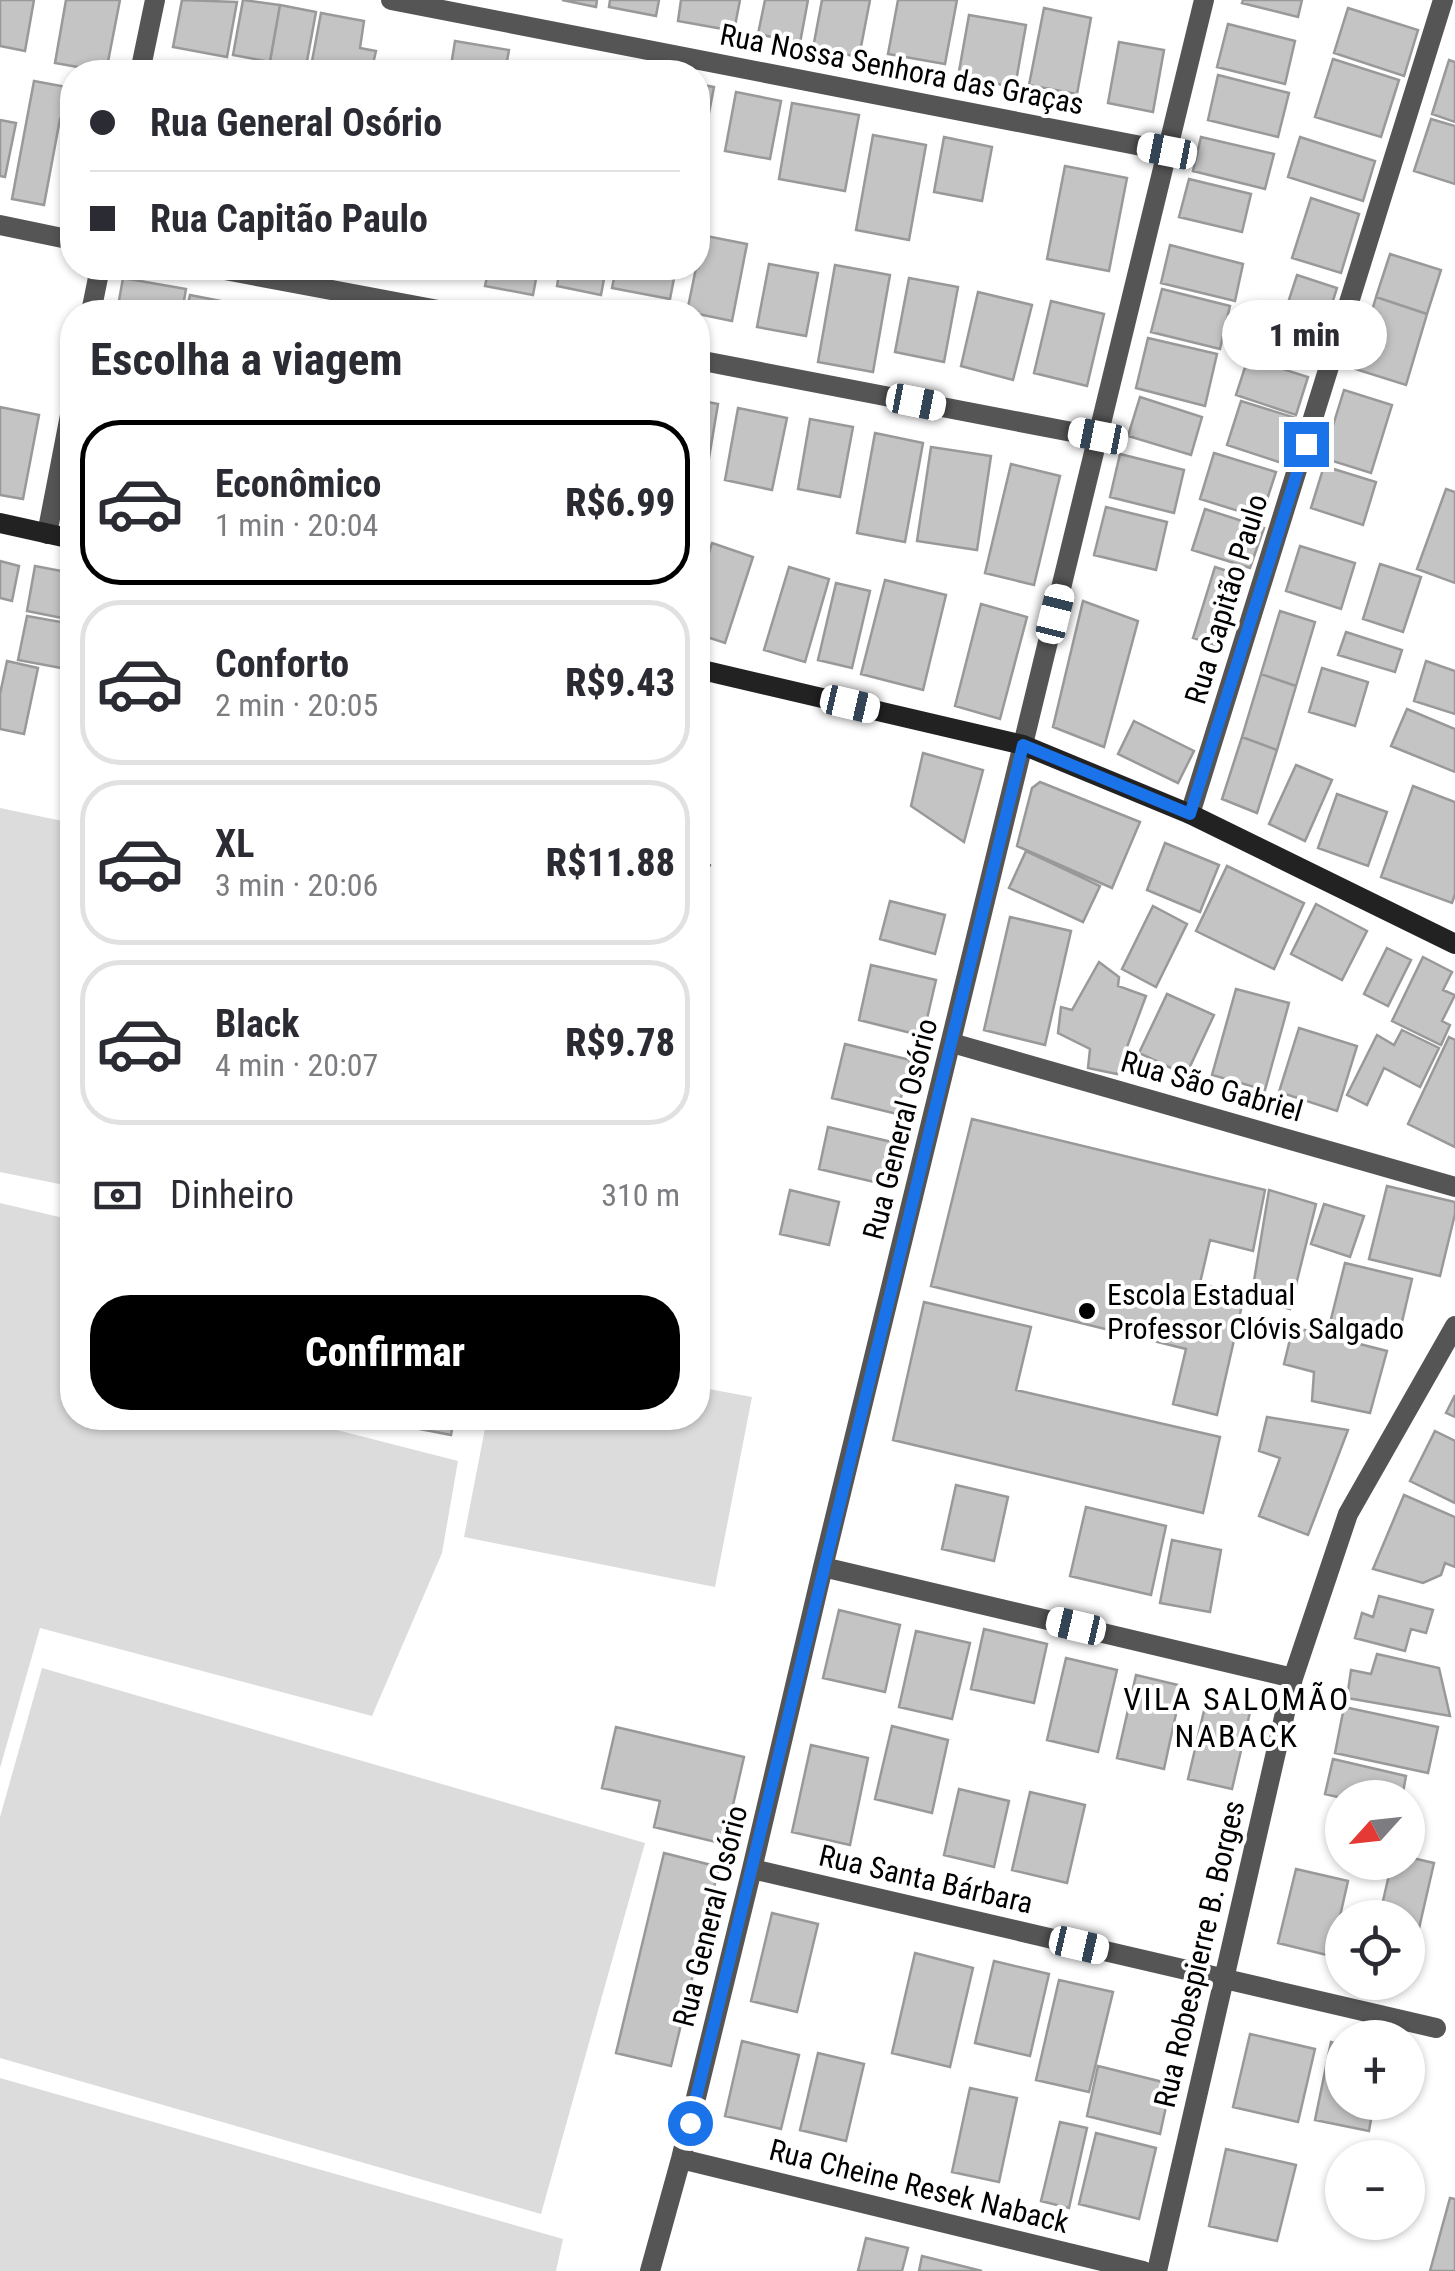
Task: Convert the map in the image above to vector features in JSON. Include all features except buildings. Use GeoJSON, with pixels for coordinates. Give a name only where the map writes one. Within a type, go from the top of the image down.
{"type":"FeatureCollection","features":[{"type":"Feature","properties":{"kind":"main road"},"geometry":{"type":"LineString","coordinates":[[0,524],[60,537]]}},
{"type":"Feature","properties":{"kind":"main road"},"geometry":{"type":"LineString","coordinates":[[710,673],[1023,745],[1190,814],[1455,944]]}},
{"type":"Feature","properties":{"kind":"street"},"geometry":{"type":"LineString","coordinates":[[142,60],[155,0]]}},
{"type":"Feature","properties":{"kind":"street","name":"Rua Nossa Senhora das Graças"},"geometry":{"type":"LineString","coordinates":[[391,0],[699,60]]}},
{"type":"Feature","properties":{"kind":"street","name":"Rua General Osório"},"geometry":{"type":"LineString","coordinates":[[650,2271],[682,2159],[1204,0]]}},
{"type":"Feature","properties":{"kind":"street","name":"Rua Capitão Paulo"},"geometry":{"type":"LineString","coordinates":[[1190,814],[1444,0]]}},
{"type":"Feature","properties":{"kind":"street","name":"Rua Nossa Senhora das Graças"},"geometry":{"type":"LineString","coordinates":[[710,62],[1167,151]]}},
{"type":"Feature","properties":{"kind":"street"},"geometry":{"type":"LineString","coordinates":[[0,225],[60,238]]}},
{"type":"Feature","properties":{"kind":"street"},"geometry":{"type":"LineString","coordinates":[[278,280],[385,300]]}},
{"type":"Feature","properties":{"kind":"street"},"geometry":{"type":"LineString","coordinates":[[710,362],[1098,436]]}},
{"type":"Feature","properties":{"kind":"street"},"geometry":{"type":"LineString","coordinates":[[47,534],[60,467]]}},
{"type":"Feature","properties":{"kind":"street","name":"Rua São Gabriel"},"geometry":{"type":"LineString","coordinates":[[952,1043],[1455,1188]]}},
{"type":"Feature","properties":{"kind":"street","name":"Rua Robespierre B. Borges"},"geometry":{"type":"LineString","coordinates":[[1157,2271],[1293,1678],[1348,1514],[1455,1326]]}},
{"type":"Feature","properties":{"kind":"street"},"geometry":{"type":"LineString","coordinates":[[823,1567],[1293,1678]]}},
{"type":"Feature","properties":{"kind":"street","name":"Rua Santa Bárbara"},"geometry":{"type":"LineString","coordinates":[[752,1870],[1436,2028]]}},
{"type":"Feature","properties":{"kind":"street","name":"Rua Cheine Resek Naback"},"geometry":{"type":"LineString","coordinates":[[682,2159],[1143,2271]]}},
{"type":"Feature","properties":{"kind":"shaded area"},"geometry":{"type":"Polygon","coordinates":[[[0,808],[60,820],[60,1184],[0,1172],[0,808]]]}},
{"type":"Feature","properties":{"kind":"shaded area"},"geometry":{"type":"Polygon","coordinates":[[[0,1203],[60,1217],[60,1430],[337,1430],[458,1461],[442,1553],[372,1716],[40,1628],[0,1768],[0,1203]]]}},
{"type":"Feature","properties":{"kind":"shaded area"},"geometry":{"type":"Polygon","coordinates":[[[710,1389],[752,1397],[715,1587],[464,1537],[485,1430],[710,1430],[710,1389]]]}},
{"type":"Feature","properties":{"kind":"shaded area"},"geometry":{"type":"Polygon","coordinates":[[[42,1668],[645,1843],[541,2214],[0,2058],[0,1817],[42,1668]]]}},
{"type":"Feature","properties":{"kind":"shaded area"},"geometry":{"type":"Polygon","coordinates":[[[0,2078],[563,2239],[556,2271],[0,2271],[0,2078]]]}},
{"type":"Feature","properties":{"kind":"place","name":"Escola Estadual Professor Clóvis Salgado"},"geometry":{"type":"Point","coordinates":[1087,1311]}},
{"type":"Feature","properties":{"kind":"district","name":"VILA SALOMÃO NABACK"},"geometry":{"type":"Point","coordinates":[1237,1718]}},
{"type":"Feature","properties":{"kind":"route"},"geometry":{"type":"LineString","coordinates":[[690,2123],[1023,745],[1190,814],[1306,444]]}}]}
